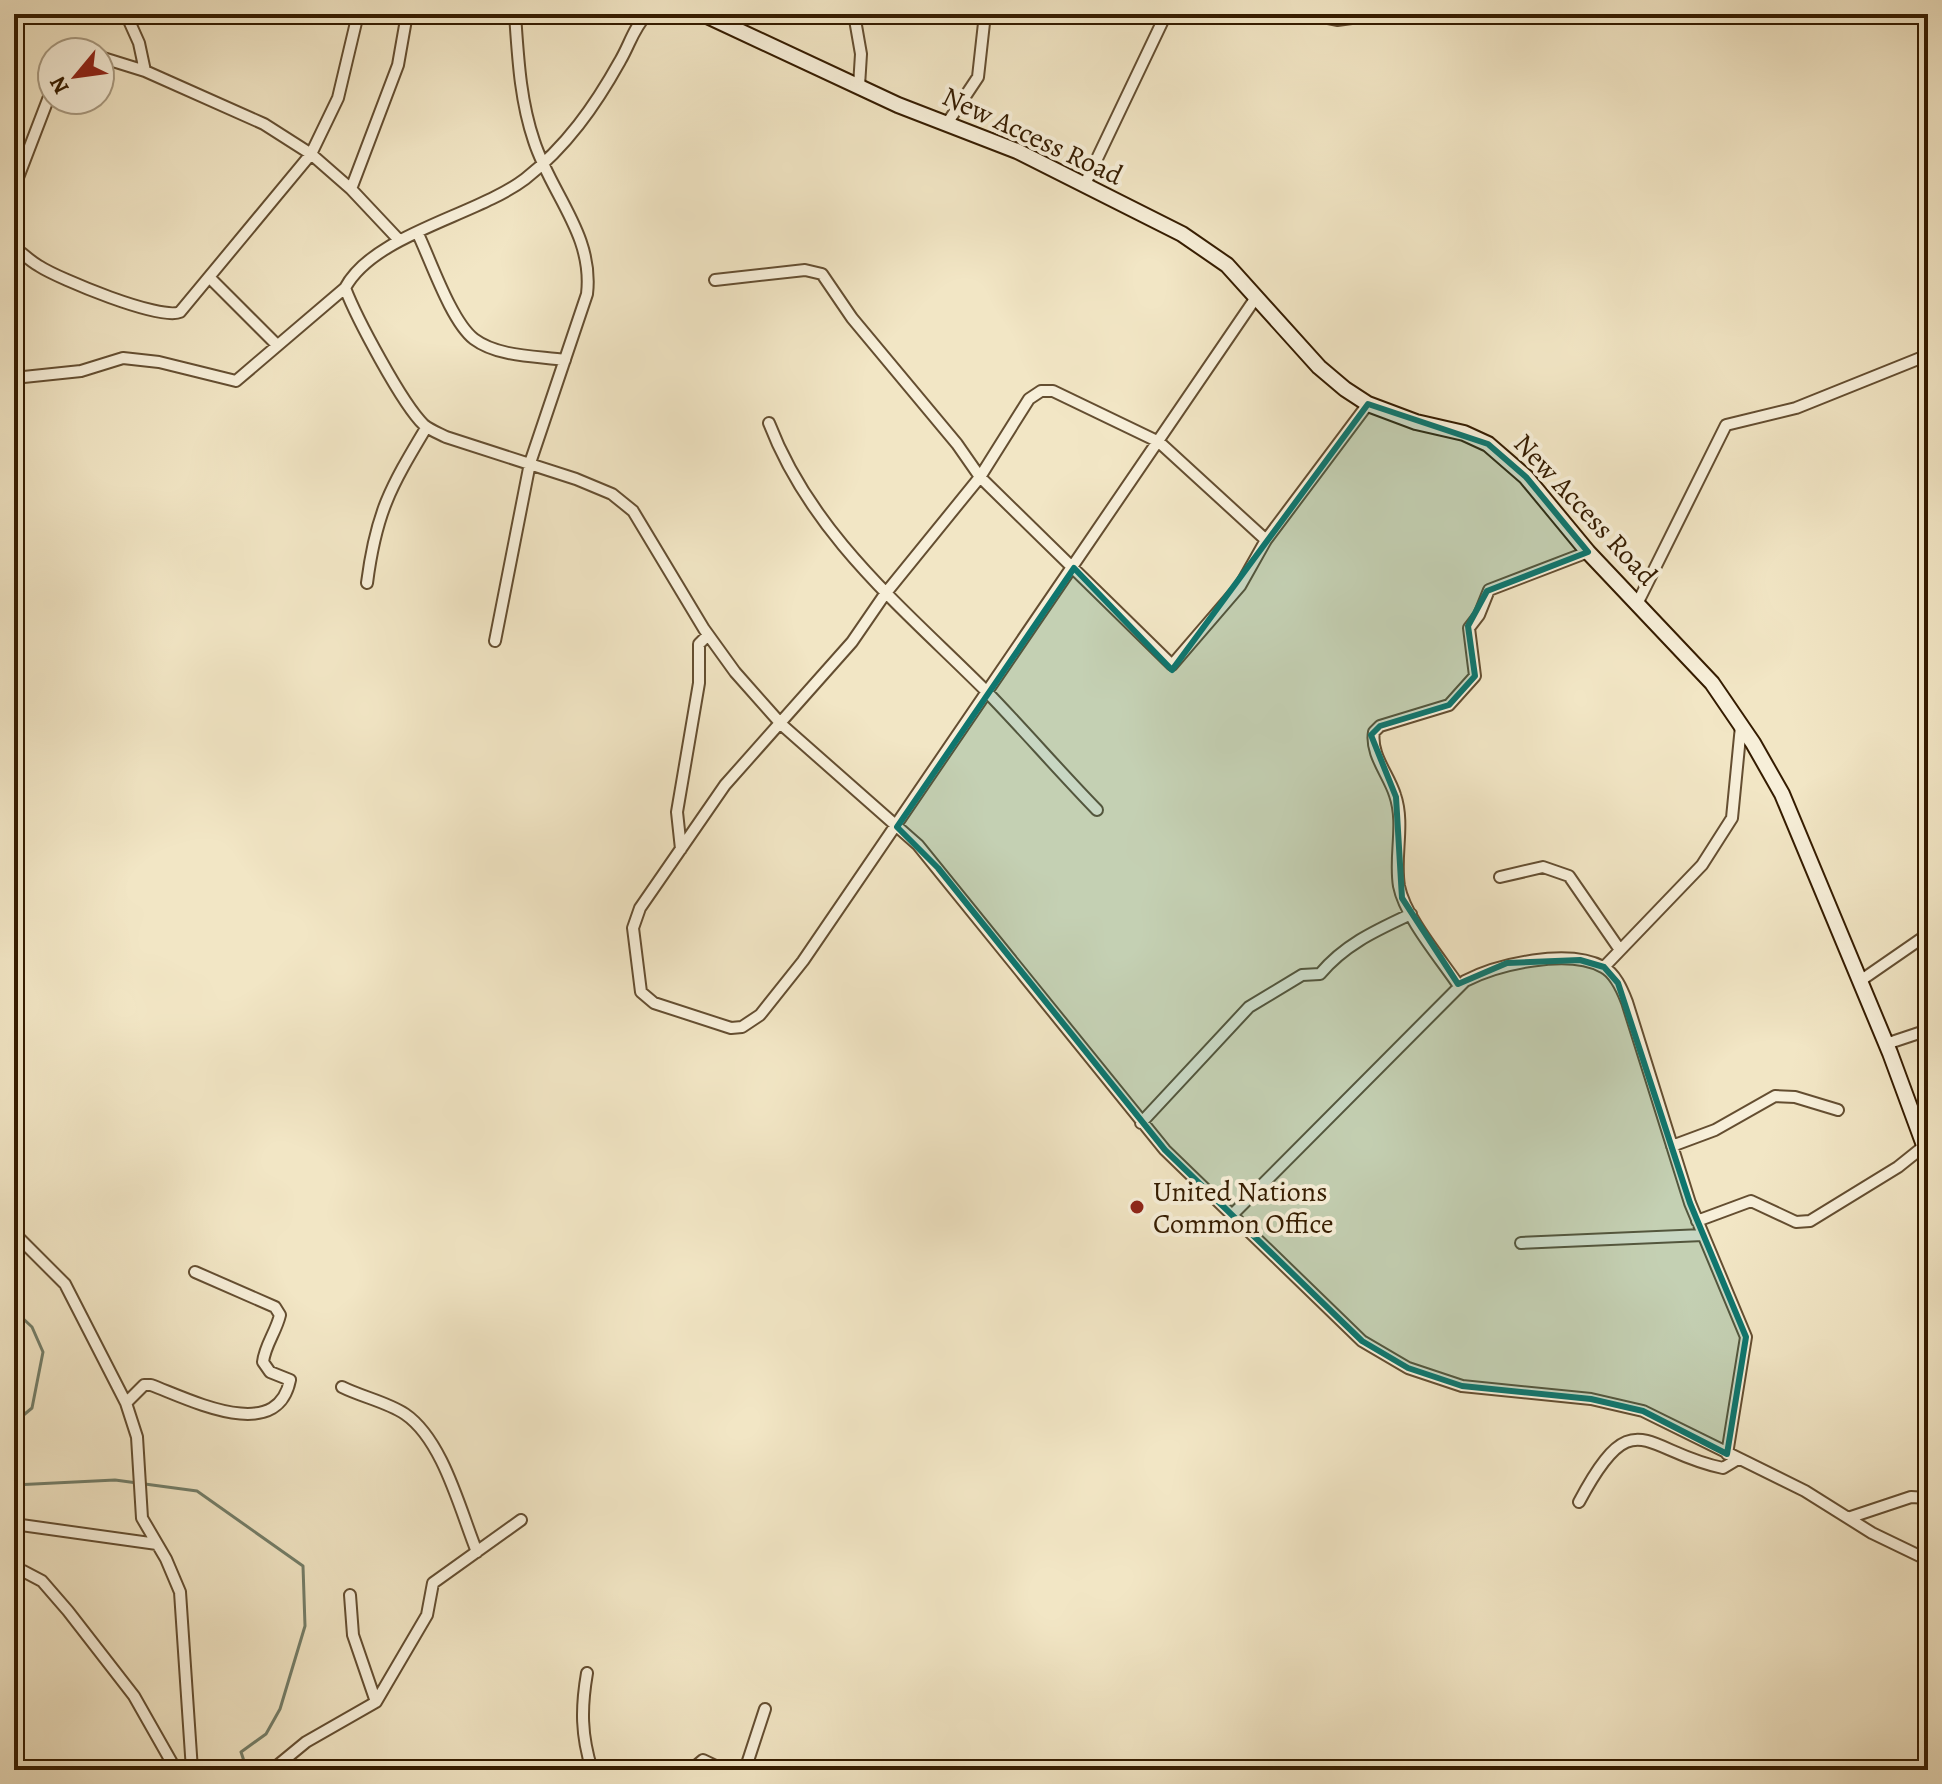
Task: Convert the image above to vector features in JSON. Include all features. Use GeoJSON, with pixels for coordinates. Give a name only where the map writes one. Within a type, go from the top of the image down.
{"type":"FeatureCollection","features":[{"type":"Feature","properties":{"kind":"main road","name":"New Access Road"},"geometry":{"type":"LineString","coordinates":[[703,14],[859,86],[1017,151],[1182,234],[1227,265],[1319,367],[1368,404],[1416,422],[1464,433],[1488,444],[1526,477],[1588,552],[1712,683],[1741,724],[1782,794],[1927,1148]]}},
{"type":"Feature","properties":{"kind":"street"},"geometry":{"type":"LineString","coordinates":[[126,14],[139,43],[145,71]]}},
{"type":"Feature","properties":{"kind":"street"},"geometry":{"type":"LineString","coordinates":[[14,247],[39,267],[80,285],[165,314],[180,312],[311,154],[338,98],[358,14]]}},
{"type":"Feature","properties":{"kind":"street"},"geometry":{"type":"LineString","coordinates":[[351,189],[398,65],[407,14]]}},
{"type":"Feature","properties":{"kind":"street"},"geometry":{"type":"LineString","coordinates":[[495,641],[530,463],[587,294],[590,269],[580,236],[543,164],[525,107],[515,14]]}},
{"type":"Feature","properties":{"kind":"street"},"geometry":{"type":"LineString","coordinates":[[14,378],[81,371],[123,358],[159,362],[236,381],[316,316],[345,288],[358,270],[399,240],[489,200],[543,164],[588,114],[623,57],[636,26],[647,14]]}},
{"type":"Feature","properties":{"kind":"street"},"geometry":{"type":"LineString","coordinates":[[854,14],[861,54],[859,86]]}},
{"type":"Feature","properties":{"kind":"street"},"geometry":{"type":"LineString","coordinates":[[948,122],[978,77],[985,14]]}},
{"type":"Feature","properties":{"kind":"street"},"geometry":{"type":"LineString","coordinates":[[1084,186],[1166,14]]}},
{"type":"Feature","properties":{"kind":"street"},"geometry":{"type":"LineString","coordinates":[[1307,14],[1337,20],[1381,14]]}},
{"type":"Feature","properties":{"kind":"street"},"geometry":{"type":"LineString","coordinates":[[116,62],[145,71],[264,124],[311,154],[351,189],[399,240]]}},
{"type":"Feature","properties":{"kind":"street"},"geometry":{"type":"LineString","coordinates":[[14,188],[42,116]]}},
{"type":"Feature","properties":{"kind":"street"},"geometry":{"type":"LineString","coordinates":[[418,234],[462,324],[473,338],[503,351],[565,360]]}},
{"type":"Feature","properties":{"kind":"street"},"geometry":{"type":"LineString","coordinates":[[715,280],[805,270],[822,274],[852,318],[957,444],[980,477],[1172,665],[1240,586],[1266,540],[1368,404]]}},
{"type":"Feature","properties":{"kind":"street"},"geometry":{"type":"LineString","coordinates":[[210,278],[277,345]]}},
{"type":"Feature","properties":{"kind":"street"},"geometry":{"type":"LineString","coordinates":[[345,288],[352,308],[411,410],[426,428],[469,446],[530,463],[612,494],[633,511],[708,635],[782,725],[897,827],[938,868],[1141,1123],[1230,1217],[1362,1341],[1408,1368],[1462,1386],[1591,1399],[1643,1411],[1805,1491],[1848,1518],[1928,1560]]}},
{"type":"Feature","properties":{"kind":"street"},"geometry":{"type":"LineString","coordinates":[[1257,296],[1159,442],[1074,568],[986,691],[897,827],[803,961],[760,1015],[742,1027],[731,1028],[654,1003],[641,992],[633,928],[640,908],[725,785],[782,725],[852,642],[885,594],[980,477],[1018,413],[1041,391],[1053,391],[1159,442],[1266,540]]}},
{"type":"Feature","properties":{"kind":"street"},"geometry":{"type":"LineString","coordinates":[[1638,602],[1726,425],[1796,408],[1928,355]]}},
{"type":"Feature","properties":{"kind":"street"},"geometry":{"type":"LineString","coordinates":[[769,423],[784,463],[801,493],[885,594],[986,691],[1097,810]]}},
{"type":"Feature","properties":{"kind":"street"},"geometry":{"type":"LineString","coordinates":[[367,583],[373,538],[383,503],[426,428]]}},
{"type":"Feature","properties":{"kind":"street"},"geometry":{"type":"LineString","coordinates":[[1459,986],[1411,914],[1399,885],[1396,797],[1376,752],[1374,732],[1388,723],[1449,705],[1475,676],[1469,628],[1481,612],[1483,599],[1489,590],[1588,552]]}},
{"type":"Feature","properties":{"kind":"street"},"geometry":{"type":"LineString","coordinates":[[681,849],[677,812],[699,683],[699,644],[708,635]]}},
{"type":"Feature","properties":{"kind":"street"},"geometry":{"type":"LineString","coordinates":[[1604,967],[1702,865],[1732,818],[1741,724]]}},
{"type":"Feature","properties":{"kind":"street"},"geometry":{"type":"LineString","coordinates":[[1500,877],[1543,867],[1569,876],[1620,950]]}},
{"type":"Feature","properties":{"kind":"street"},"geometry":{"type":"LineString","coordinates":[[1141,1123],[1249,1007],[1302,975],[1320,974],[1335,955],[1364,936],[1411,914]]}},
{"type":"Feature","properties":{"kind":"street"},"geometry":{"type":"LineString","coordinates":[[1860,981],[1928,934]]}},
{"type":"Feature","properties":{"kind":"street"},"geometry":{"type":"LineString","coordinates":[[1230,1217],[1459,986],[1507,963],[1580,960],[1604,967],[1618,983],[1627,1002],[1697,1221],[1746,1337],[1727,1454]]}},
{"type":"Feature","properties":{"kind":"street"},"geometry":{"type":"LineString","coordinates":[[1886,1044],[1928,1030]]}},
{"type":"Feature","properties":{"kind":"street"},"geometry":{"type":"LineString","coordinates":[[1672,1146],[1715,1130],[1775,1096],[1795,1097],[1838,1110]]}},
{"type":"Feature","properties":{"kind":"street"},"geometry":{"type":"LineString","coordinates":[[1697,1221],[1751,1201],[1796,1222],[1810,1221],[1927,1148]]}},
{"type":"Feature","properties":{"kind":"street"},"geometry":{"type":"LineString","coordinates":[[14,1233],[65,1284],[126,1403],[141,1469],[138,1503],[142,1518],[180,1592],[192,1770]]}},
{"type":"Feature","properties":{"kind":"street"},"geometry":{"type":"LineString","coordinates":[[1521,1243],[1703,1235]]}},
{"type":"Feature","properties":{"kind":"street"},"geometry":{"type":"LineString","coordinates":[[126,1403],[144,1385],[151,1385],[216,1409],[252,1416],[265,1412],[286,1391],[290,1380],[270,1372],[263,1362],[264,1351],[280,1315],[275,1307],[195,1272]]}},
{"type":"Feature","properties":{"kind":"street"},"geometry":{"type":"LineString","coordinates":[[342,1387],[402,1412],[420,1425],[435,1449],[477,1552]]}},
{"type":"Feature","properties":{"kind":"street"},"geometry":{"type":"LineString","coordinates":[[1579,1502],[1603,1460],[1635,1439],[1650,1439],[1723,1468],[1738,1459]]}},
{"type":"Feature","properties":{"kind":"street"},"geometry":{"type":"LineString","coordinates":[[1848,1518],[1911,1497],[1928,1498]]}},
{"type":"Feature","properties":{"kind":"street"},"geometry":{"type":"LineString","coordinates":[[272,1770],[306,1742],[376,1702],[427,1615],[433,1583],[521,1520]]}},
{"type":"Feature","properties":{"kind":"street"},"geometry":{"type":"LineString","coordinates":[[14,1524],[157,1544]]}},
{"type":"Feature","properties":{"kind":"street"},"geometry":{"type":"LineString","coordinates":[[14,1572],[23,1571],[42,1581],[68,1611],[134,1696],[176,1770]]}},
{"type":"Feature","properties":{"kind":"street"},"geometry":{"type":"LineString","coordinates":[[350,1595],[353,1635],[376,1702]]}},
{"type":"Feature","properties":{"kind":"street"},"geometry":{"type":"LineString","coordinates":[[587,1673],[581,1711],[582,1737],[592,1770]]}},
{"type":"Feature","properties":{"kind":"street"},"geometry":{"type":"LineString","coordinates":[[745,1770],[765,1709]]}},
{"type":"Feature","properties":{"kind":"street"},"geometry":{"type":"LineString","coordinates":[[691,1770],[703,1760],[724,1770]]}},
{"type":"Feature","properties":{"kind":"highlighted area"},"geometry":{"type":"Polygon","coordinates":[[[1368,404],[1488,444],[1526,477],[1588,552],[1487,591],[1468,626],[1475,676],[1449,705],[1380,726],[1371,735],[1396,797],[1402,898],[1458,984],[1507,963],[1580,960],[1604,967],[1618,983],[1690,1203],[1746,1337],[1727,1454],[1643,1411],[1591,1399],[1462,1386],[1408,1368],[1362,1341],[1165,1150],[938,868],[897,827],[1074,568],[1172,670],[1368,404]]]}},
{"type":"Feature","properties":{"kind":"waterway"},"geometry":{"type":"LineString","coordinates":[[14,1310],[32,1327],[43,1352],[32,1408],[14,1423]]}},
{"type":"Feature","properties":{"kind":"waterway"},"geometry":{"type":"LineString","coordinates":[[14,1485],[115,1480],[197,1491],[303,1566],[305,1626],[280,1709],[266,1734],[241,1752],[247,1770]]}},
{"type":"Feature","properties":{"kind":"place","name":"United Nations Common Office"},"geometry":{"type":"Point","coordinates":[1137,1207]}}]}
